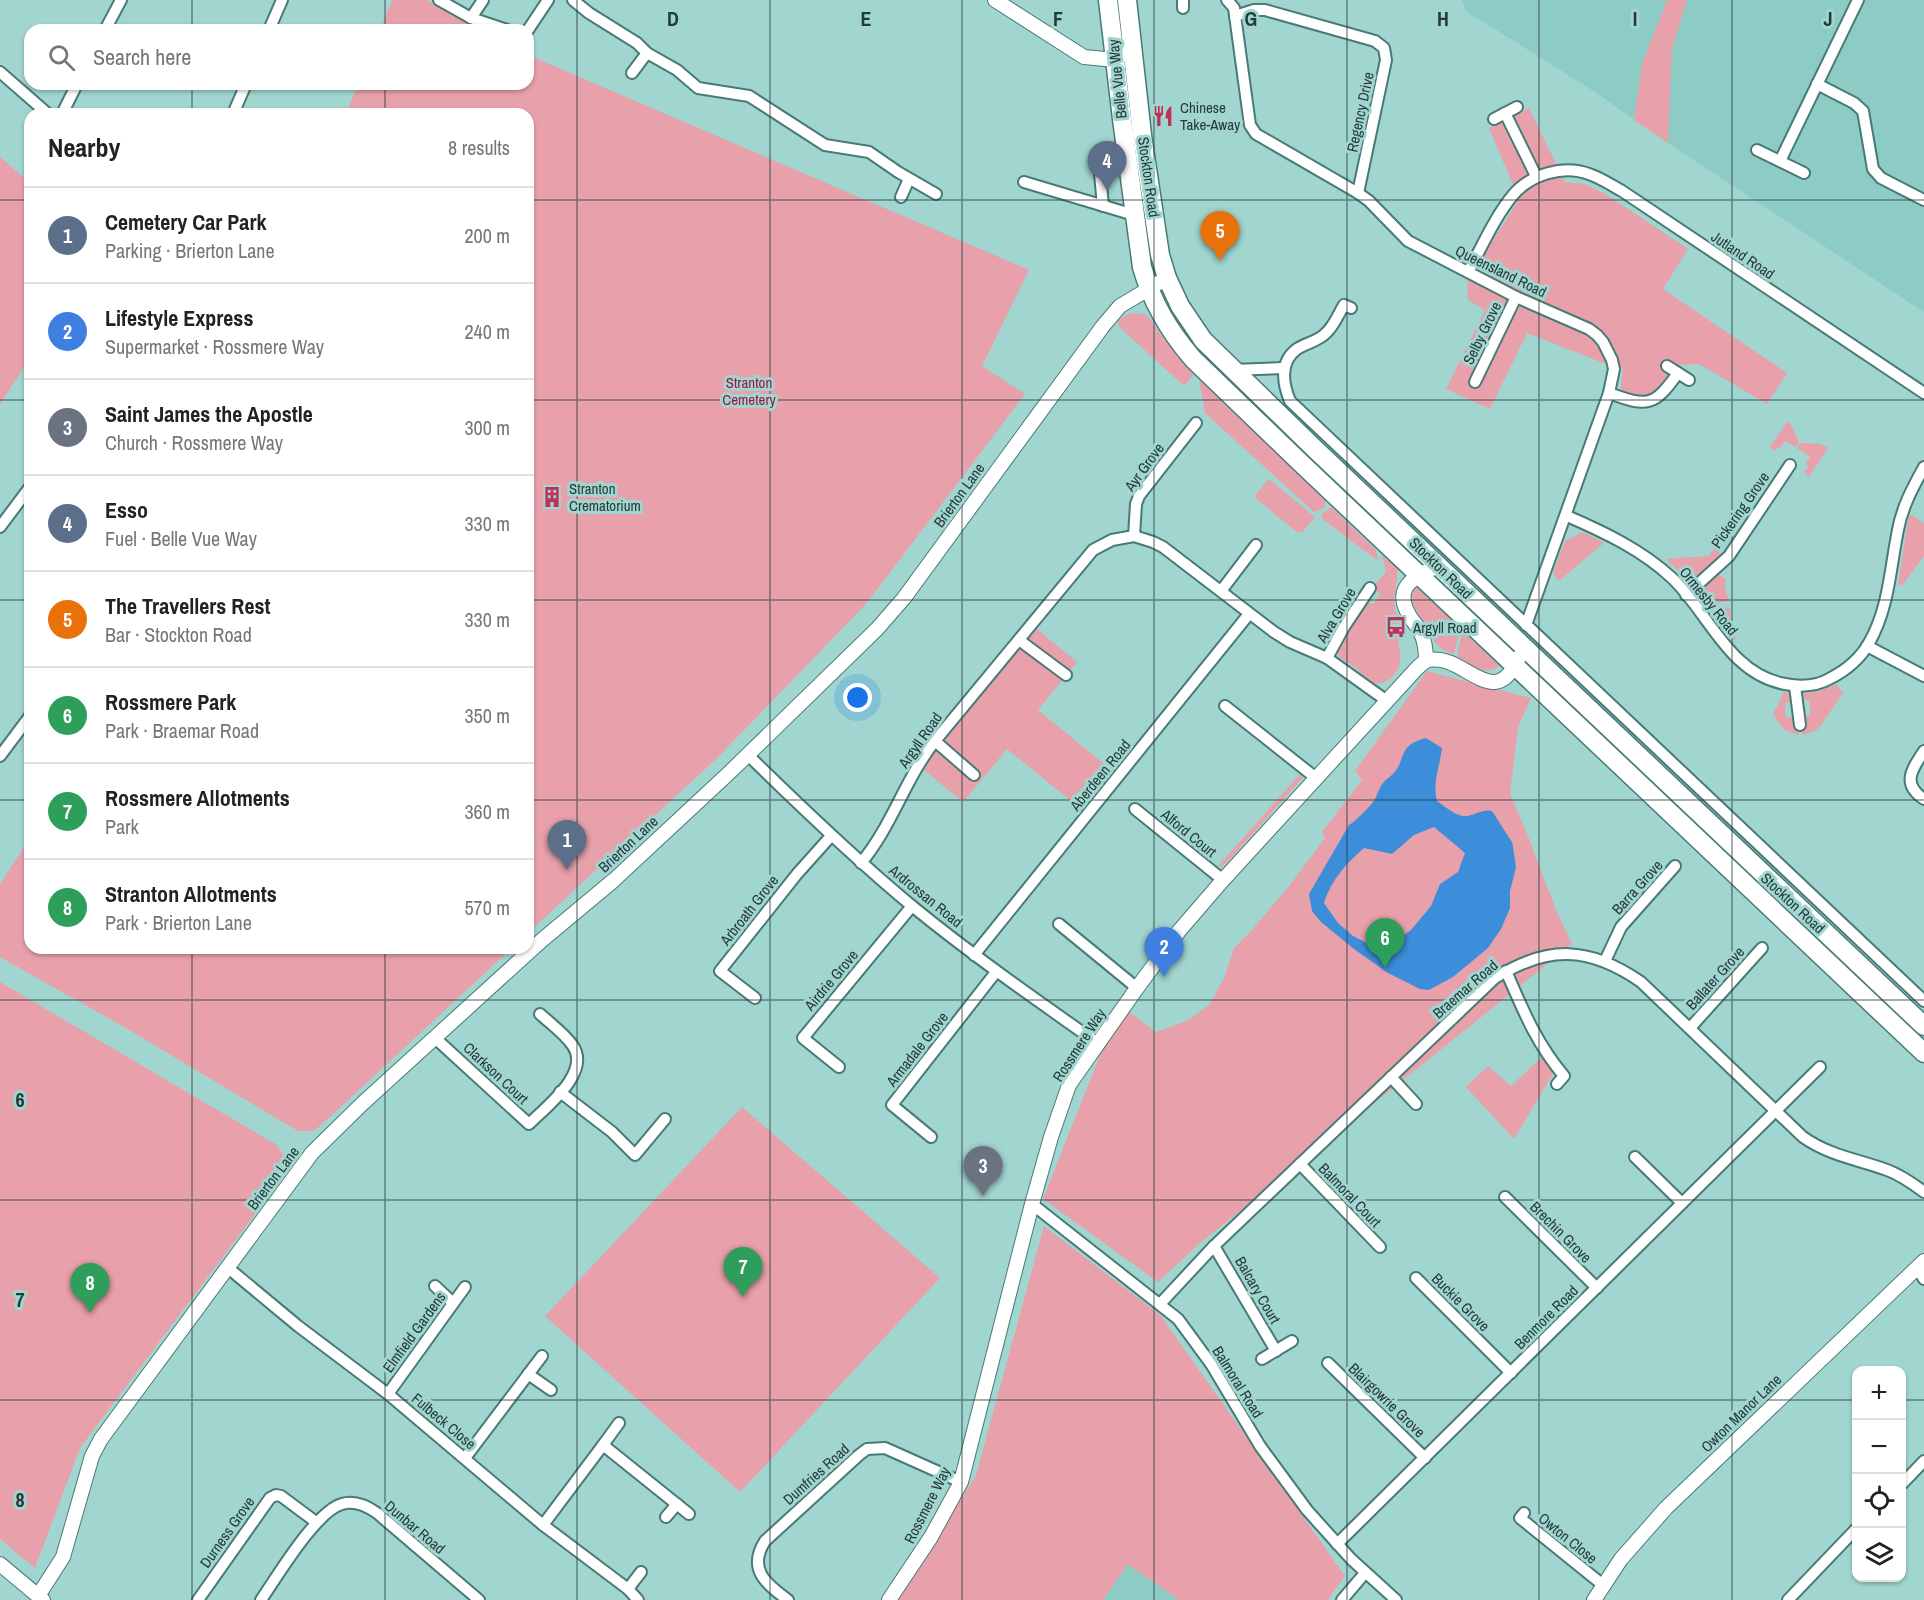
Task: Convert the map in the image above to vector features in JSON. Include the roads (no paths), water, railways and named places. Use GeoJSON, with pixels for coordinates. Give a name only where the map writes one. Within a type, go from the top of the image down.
{"type":"FeatureCollection","features":[{"type":"Feature","properties":{"kind":"highway","name":"Belle Vue Way"},"geometry":{"type":"LineString","coordinates":[[1108,0],[1135,222]]}},
{"type":"Feature","properties":{"kind":"highway","name":"Stockton Road"},"geometry":{"type":"LineString","coordinates":[[1127,0],[1160,255],[1167,278],[1180,306],[1194,328],[1232,370],[1321,443],[1438,566],[1523,646],[1561,671],[1924,1025]]}},
{"type":"Feature","properties":{"kind":"highway","name":"Stockton Road"},"geometry":{"type":"LineString","coordinates":[[1135,222],[1148,288],[1169,330],[1193,359],[1924,1053]]}},
{"type":"Feature","properties":{"kind":"street"},"geometry":{"type":"LineString","coordinates":[[108,24],[121,0]]}},
{"type":"Feature","properties":{"kind":"street"},"geometry":{"type":"LineString","coordinates":[[272,24],[282,0]]}},
{"type":"Feature","properties":{"kind":"street"},"geometry":{"type":"LineString","coordinates":[[439,0],[471,18],[489,24]]}},
{"type":"Feature","properties":{"kind":"street"},"geometry":{"type":"LineString","coordinates":[[471,18],[483,0]]}},
{"type":"Feature","properties":{"kind":"street"},"geometry":{"type":"LineString","coordinates":[[532,24],[548,0]]}},
{"type":"Feature","properties":{"kind":"street"},"geometry":{"type":"LineString","coordinates":[[573,0],[589,14],[677,70],[698,88],[749,96],[825,145],[869,152],[936,194]]}},
{"type":"Feature","properties":{"kind":"street"},"geometry":{"type":"LineString","coordinates":[[995,0],[1084,57],[1095,60],[1133,52]]}},
{"type":"Feature","properties":{"kind":"street","name":"Queensland Road"},"geometry":{"type":"LineString","coordinates":[[1227,0],[1234,8],[1250,125],[1256,134],[1358,193],[1369,201],[1408,241],[1516,297],[1589,329],[1603,342],[1612,360],[1613,380],[1609,393],[1567,516],[1526,625]]}},
{"type":"Feature","properties":{"kind":"street"},"geometry":{"type":"LineString","coordinates":[[1780,161],[1858,0]]}},
{"type":"Feature","properties":{"kind":"street","name":"Regency Drive"},"geometry":{"type":"LineString","coordinates":[[1235,16],[1254,10],[1265,10],[1375,41],[1384,48],[1386,60],[1358,193]]}},
{"type":"Feature","properties":{"kind":"street"},"geometry":{"type":"LineString","coordinates":[[632,73],[647,53]]}},
{"type":"Feature","properties":{"kind":"street"},"geometry":{"type":"LineString","coordinates":[[0,72],[41,108]]}},
{"type":"Feature","properties":{"kind":"street"},"geometry":{"type":"LineString","coordinates":[[1817,84],[1854,103],[1863,111],[1873,169],[1881,178],[1924,200]]}},
{"type":"Feature","properties":{"kind":"street"},"geometry":{"type":"LineString","coordinates":[[65,108],[74,90]]}},
{"type":"Feature","properties":{"kind":"street"},"geometry":{"type":"LineString","coordinates":[[236,108],[244,90]]}},
{"type":"Feature","properties":{"kind":"street"},"geometry":{"type":"LineString","coordinates":[[1494,119],[1517,107]]}},
{"type":"Feature","properties":{"kind":"street"},"geometry":{"type":"LineString","coordinates":[[1468,272],[1513,195],[1536,177],[1505,113]]}},
{"type":"Feature","properties":{"kind":"street"},"geometry":{"type":"LineString","coordinates":[[1103,206],[1099,163],[1125,142]]}},
{"type":"Feature","properties":{"kind":"street"},"geometry":{"type":"LineString","coordinates":[[1757,150],[1804,173]]}},
{"type":"Feature","properties":{"kind":"street","name":"Jutland Road"},"geometry":{"type":"LineString","coordinates":[[1536,177],[1574,171],[1605,180],[1924,393]]}},
{"type":"Feature","properties":{"kind":"street"},"geometry":{"type":"LineString","coordinates":[[901,197],[909,179]]}},
{"type":"Feature","properties":{"kind":"street"},"geometry":{"type":"LineString","coordinates":[[1024,182],[1103,206],[1135,222]]}},
{"type":"Feature","properties":{"kind":"street","name":"Brierton Lane"},"geometry":{"type":"LineString","coordinates":[[534,947],[614,880],[748,755],[890,614],[1103,326],[1120,306],[1167,278]]}},
{"type":"Feature","properties":{"kind":"street","name":"Selby Grove"},"geometry":{"type":"LineString","coordinates":[[1475,381],[1516,297]]}},
{"type":"Feature","properties":{"kind":"street"},"geometry":{"type":"LineString","coordinates":[[1304,466],[1321,443],[1290,401],[1283,380],[1284,368],[1298,349],[1326,333],[1344,305],[1351,308]]}},
{"type":"Feature","properties":{"kind":"street"},"geometry":{"type":"LineString","coordinates":[[1667,366],[1689,380]]}},
{"type":"Feature","properties":{"kind":"street"},"geometry":{"type":"LineString","coordinates":[[1232,370],[1284,368]]}},
{"type":"Feature","properties":{"kind":"street"},"geometry":{"type":"LineString","coordinates":[[1609,393],[1644,404],[1655,399],[1669,386],[1678,373]]}},
{"type":"Feature","properties":{"kind":"street","name":"Ayr Grove"},"geometry":{"type":"LineString","coordinates":[[1134,536],[1139,496],[1196,423]]}},
{"type":"Feature","properties":{"kind":"street","name":"Stockton Road"},"geometry":{"type":"LineString","coordinates":[[1321,443],[1526,625],[1561,671],[1924,1001]]}},
{"type":"Feature","properties":{"kind":"street","name":"Pickering Grove"},"geometry":{"type":"LineString","coordinates":[[1686,595],[1729,556],[1790,465]]}},
{"type":"Feature","properties":{"kind":"street","name":"Ormesby Road"},"geometry":{"type":"LineString","coordinates":[[1567,516],[1645,556],[1673,579],[1734,656],[1759,675],[1778,683],[1795,686],[1818,685],[1855,662],[1867,646],[1884,612],[1898,528],[1910,492],[1924,467]]}},
{"type":"Feature","properties":{"kind":"street"},"geometry":{"type":"LineString","coordinates":[[0,527],[24,496]]}},
{"type":"Feature","properties":{"kind":"street"},"geometry":{"type":"LineString","coordinates":[[1134,536],[1163,547],[1249,614],[1290,642],[1327,658],[1387,701]]}},
{"type":"Feature","properties":{"kind":"street","name":"Argyll Road"},"geometry":{"type":"LineString","coordinates":[[861,862],[885,830],[916,768],[934,741],[1093,550],[1112,540],[1134,536]]}},
{"type":"Feature","properties":{"kind":"street"},"geometry":{"type":"LineString","coordinates":[[1221,591],[1256,545]]}},
{"type":"Feature","properties":{"kind":"street"},"geometry":{"type":"LineString","coordinates":[[1438,566],[1418,574],[1404,590],[1404,605],[1421,632],[1426,660],[1446,661],[1487,682],[1498,681],[1507,677],[1515,666],[1523,646]]}},
{"type":"Feature","properties":{"kind":"street","name":"Alva Grove"},"geometry":{"type":"LineString","coordinates":[[1327,658],[1370,588]]}},
{"type":"Feature","properties":{"kind":"street","name":"Aberdeen Road"},"geometry":{"type":"LineString","coordinates":[[974,955],[1249,614]]}},
{"type":"Feature","properties":{"kind":"street"},"geometry":{"type":"LineString","coordinates":[[1019,640],[1066,675]]}},
{"type":"Feature","properties":{"kind":"street"},"geometry":{"type":"LineString","coordinates":[[1867,646],[1924,676]]}},
{"type":"Feature","properties":{"kind":"street","name":"Rossmere Way"},"geometry":{"type":"LineString","coordinates":[[889,1600],[932,1537],[961,1482],[1032,1204],[1069,1085],[1179,931],[1223,880],[1426,660]]}},
{"type":"Feature","properties":{"kind":"street"},"geometry":{"type":"LineString","coordinates":[[1795,686],[1800,725]]}},
{"type":"Feature","properties":{"kind":"street"},"geometry":{"type":"LineString","coordinates":[[1225,706],[1316,778]]}},
{"type":"Feature","properties":{"kind":"street"},"geometry":{"type":"LineString","coordinates":[[0,756],[24,724]]}},
{"type":"Feature","properties":{"kind":"street"},"geometry":{"type":"LineString","coordinates":[[934,741],[974,775]]}},
{"type":"Feature","properties":{"kind":"street"},"geometry":{"type":"LineString","coordinates":[[1924,751],[1910,772],[1911,785],[1924,799]]}},
{"type":"Feature","properties":{"kind":"street","name":"Ardrossan Road"},"geometry":{"type":"LineString","coordinates":[[748,755],[831,836],[912,906],[996,972],[1099,1044]]}},
{"type":"Feature","properties":{"kind":"street","name":"Alford Court"},"geometry":{"type":"LineString","coordinates":[[1135,809],[1223,880]]}},
{"type":"Feature","properties":{"kind":"street","name":"Arbroath Grove"},"geometry":{"type":"LineString","coordinates":[[755,998],[720,971],[797,874],[831,836]]}},
{"type":"Feature","properties":{"kind":"street","name":"Barra Grove"},"geometry":{"type":"LineString","coordinates":[[1605,961],[1621,927],[1675,866]]}},
{"type":"Feature","properties":{"kind":"street","name":"Airdrie Grove"},"geometry":{"type":"LineString","coordinates":[[839,1067],[803,1038],[912,906]]}},
{"type":"Feature","properties":{"kind":"street"},"geometry":{"type":"LineString","coordinates":[[1059,924],[1137,987]]}},
{"type":"Feature","properties":{"kind":"street","name":"Ballater Grove"},"geometry":{"type":"LineString","coordinates":[[1690,1028],[1762,948]]}},
{"type":"Feature","properties":{"kind":"street","name":"Brierton Lane"},"geometry":{"type":"LineString","coordinates":[[41,1598],[63,1557],[92,1456],[101,1439],[312,1153],[363,1103],[527,954]]}},
{"type":"Feature","properties":{"kind":"street","name":"Braemar Road"},"geometry":{"type":"LineString","coordinates":[[1160,1304],[1214,1246],[1495,978],[1526,961],[1548,954],[1580,954],[1625,970],[1641,982],[1803,1137],[1826,1152],[1888,1170],[1908,1180],[1924,1192]]}},
{"type":"Feature","properties":{"kind":"street"},"geometry":{"type":"LineString","coordinates":[[1506,971],[1534,1035],[1547,1056],[1564,1076]]}},
{"type":"Feature","properties":{"kind":"street","name":"Armadale Grove"},"geometry":{"type":"LineString","coordinates":[[931,1137],[892,1106],[996,972]]}},
{"type":"Feature","properties":{"kind":"street","name":"Clarkson Court"},"geometry":{"type":"LineString","coordinates":[[435,1038],[529,1124],[560,1092],[576,1071],[578,1060],[576,1051],[569,1041],[540,1014]]}},
{"type":"Feature","properties":{"kind":"street","name":"Benmore Road"},"geometry":{"type":"LineString","coordinates":[[1337,1544],[1820,1067]]}},
{"type":"Feature","properties":{"kind":"street"},"geometry":{"type":"LineString","coordinates":[[1391,1077],[1416,1104]]}},
{"type":"Feature","properties":{"kind":"street"},"geometry":{"type":"LineString","coordinates":[[560,1092],[612,1132],[635,1155],[665,1119]]}},
{"type":"Feature","properties":{"kind":"street"},"geometry":{"type":"LineString","coordinates":[[1635,1157],[1682,1203]]}},
{"type":"Feature","properties":{"kind":"street","name":"Balmoral Court"},"geometry":{"type":"LineString","coordinates":[[1300,1164],[1380,1246]]}},
{"type":"Feature","properties":{"kind":"street","name":"Brechin Grove"},"geometry":{"type":"LineString","coordinates":[[1505,1197],[1597,1288]]}},
{"type":"Feature","properties":{"kind":"street","name":"Balmoral Road"},"geometry":{"type":"LineString","coordinates":[[1032,1204],[1178,1319],[1211,1364],[1260,1446],[1307,1510],[1365,1574],[1396,1600]]}},
{"type":"Feature","properties":{"kind":"street","name":"Balcary Court"},"geometry":{"type":"LineString","coordinates":[[1214,1246],[1276,1351]]}},
{"type":"Feature","properties":{"kind":"street","name":"Fulbeck Close"},"geometry":{"type":"LineString","coordinates":[[227,1268],[298,1326],[388,1394],[543,1525],[628,1589],[638,1600]]}},
{"type":"Feature","properties":{"kind":"street","name":"Owton Manor Lane"},"geometry":{"type":"LineString","coordinates":[[1594,1600],[1621,1559],[1666,1508],[1922,1269]]}},
{"type":"Feature","properties":{"kind":"street","name":"Buckie Grove"},"geometry":{"type":"LineString","coordinates":[[1416,1278],[1511,1373]]}},
{"type":"Feature","properties":{"kind":"street"},"geometry":{"type":"LineString","coordinates":[[435,1286],[453,1303]]}},
{"type":"Feature","properties":{"kind":"street","name":"Elmfield Gardens"},"geometry":{"type":"LineString","coordinates":[[388,1394],[465,1287]]}},
{"type":"Feature","properties":{"kind":"street"},"geometry":{"type":"LineString","coordinates":[[1262,1359],[1292,1341]]}},
{"type":"Feature","properties":{"kind":"street"},"geometry":{"type":"LineString","coordinates":[[465,1458],[542,1356]]}},
{"type":"Feature","properties":{"kind":"street","name":"Blairgowrie Grove"},"geometry":{"type":"LineString","coordinates":[[1328,1363],[1425,1458]]}},
{"type":"Feature","properties":{"kind":"street"},"geometry":{"type":"LineString","coordinates":[[528,1374],[551,1390]]}},
{"type":"Feature","properties":{"kind":"street"},"geometry":{"type":"LineString","coordinates":[[543,1525],[618,1424]]}},
{"type":"Feature","properties":{"kind":"street"},"geometry":{"type":"LineString","coordinates":[[603,1445],[689,1514]]}},
{"type":"Feature","properties":{"kind":"street","name":"Dumfries Road"},"geometry":{"type":"LineString","coordinates":[[788,1600],[768,1585],[759,1572],[761,1548],[765,1541],[867,1449],[885,1448],[961,1482]]}},
{"type":"Feature","properties":{"kind":"street"},"geometry":{"type":"LineString","coordinates":[[1906,1480],[1924,1461]]}},
{"type":"Feature","properties":{"kind":"street","name":"Durness Grove"},"geometry":{"type":"LineString","coordinates":[[198,1600],[270,1498],[276,1495],[281,1496],[316,1522]]}},
{"type":"Feature","properties":{"kind":"street","name":"Dunbar Road"},"geometry":{"type":"LineString","coordinates":[[261,1600],[316,1522],[324,1513],[342,1503],[367,1506],[479,1600]]}},
{"type":"Feature","properties":{"kind":"street"},"geometry":{"type":"LineString","coordinates":[[666,1517],[677,1504]]}},
{"type":"Feature","properties":{"kind":"street","name":"Owton Close"},"geometry":{"type":"LineString","coordinates":[[1524,1513],[1520,1518],[1603,1585]]}},
{"type":"Feature","properties":{"kind":"street"},"geometry":{"type":"LineString","coordinates":[[1788,1600],[1852,1534]]}},
{"type":"Feature","properties":{"kind":"street"},"geometry":{"type":"LineString","coordinates":[[0,1564],[41,1598]]}},
{"type":"Feature","properties":{"kind":"street"},"geometry":{"type":"LineString","coordinates":[[628,1589],[641,1572]]}},
{"type":"Feature","properties":{"kind":"street"},"geometry":{"type":"LineString","coordinates":[[1342,1600],[1365,1574]]}},
{"type":"Feature","properties":{"kind":"water"},"geometry":{"type":"Polygon","coordinates":[[[1426,738],[1442,748],[1436,781],[1437,801],[1463,816],[1492,811],[1512,842],[1516,867],[1510,891],[1510,908],[1501,929],[1488,948],[1453,977],[1429,990],[1420,989],[1388,973],[1354,949],[1321,922],[1312,911],[1309,894],[1349,825],[1371,805],[1385,780],[1397,768],[1404,753],[1411,744],[1426,738]],[[1434,827],[1414,835],[1392,854],[1364,848],[1340,873],[1324,903],[1338,923],[1353,936],[1371,945],[1392,944],[1411,930],[1431,906],[1440,884],[1458,872],[1465,853],[1434,827]]]}},
{"type":"Feature","properties":{"kind":"place","name":"Chinese Take-Away"},"geometry":{"type":"Point","coordinates":[1163,116]}},
{"type":"Feature","properties":{"kind":"place","name":"Esso"},"geometry":{"type":"Point","coordinates":[1107,191]}},
{"type":"Feature","properties":{"kind":"place","name":"The Travellers Rest"},"geometry":{"type":"Point","coordinates":[1220,261]}},
{"type":"Feature","properties":{"kind":"place","name":"Stranton Crematorium"},"geometry":{"type":"Point","coordinates":[552,497]}},
{"type":"Feature","properties":{"kind":"place","name":"Argyll Road"},"geometry":{"type":"Point","coordinates":[1396,627]}},
{"type":"Feature","properties":{"kind":"place","name":"Cemetery Car Park"},"geometry":{"type":"Point","coordinates":[567,870]}},
{"type":"Feature","properties":{"kind":"place","name":"Rossmere Park"},"geometry":{"type":"Point","coordinates":[1385,968]}},
{"type":"Feature","properties":{"kind":"place","name":"Lifestyle Express"},"geometry":{"type":"Point","coordinates":[1164,977]}},
{"type":"Feature","properties":{"kind":"place","name":"Saint James the Apostle"},"geometry":{"type":"Point","coordinates":[983,1196]}},
{"type":"Feature","properties":{"kind":"place","name":"Rossmere Allotments"},"geometry":{"type":"Point","coordinates":[743,1297]}},
{"type":"Feature","properties":{"kind":"place","name":"Stranton Allotments"},"geometry":{"type":"Point","coordinates":[90,1313]}},
{"type":"Feature","properties":{"kind":"park label","name":"Stranton Cemetery"},"geometry":{"type":"Point","coordinates":[749,390]}}]}
